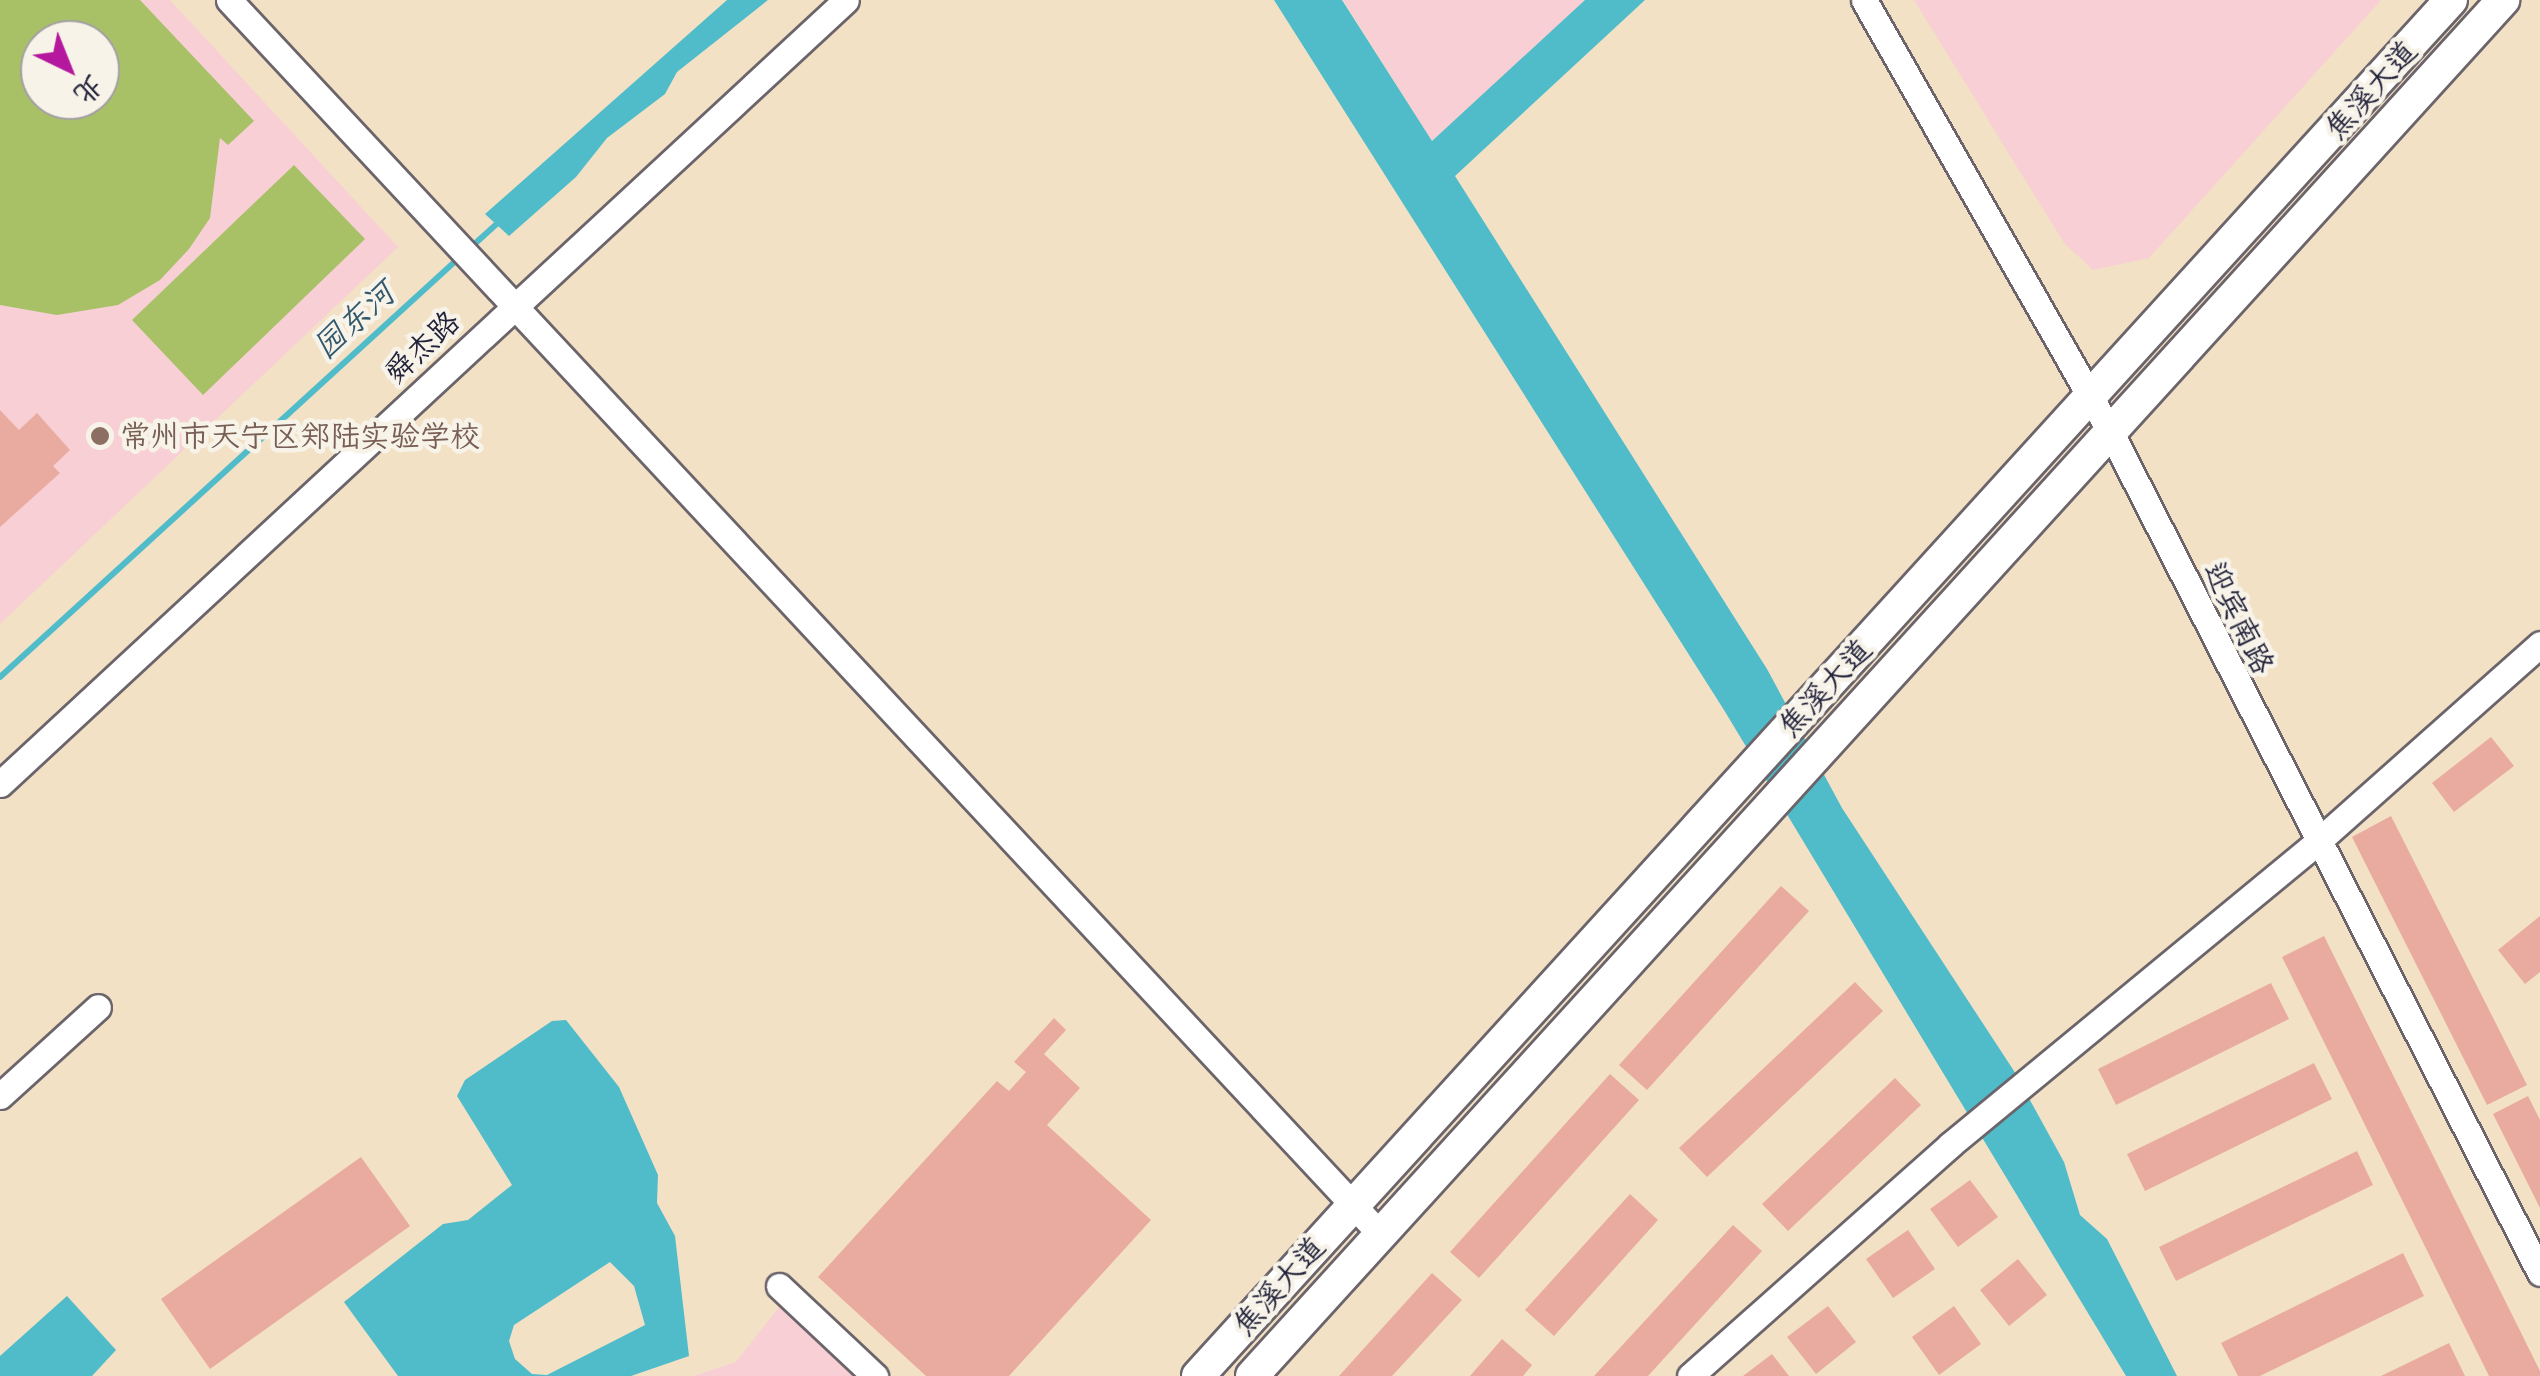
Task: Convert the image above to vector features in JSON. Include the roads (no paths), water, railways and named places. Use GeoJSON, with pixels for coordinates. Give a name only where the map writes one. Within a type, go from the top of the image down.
{"type":"FeatureCollection","features":[{"type":"Feature","properties":{"kind":"main road","name":"焦溪大道"},"geometry":{"type":"LineString","coordinates":[[1198,1376],[1801,712],[2091,401],[2451,0]]}},
{"type":"Feature","properties":{"kind":"main road","name":"焦溪大道"},"geometry":{"type":"LineString","coordinates":[[1252,1376],[2112,435],[2503,0]]}},
{"type":"Feature","properties":{"kind":"street"},"geometry":{"type":"LineString","coordinates":[[229,0],[1350,1207],[1382,1236]]}},
{"type":"Feature","properties":{"kind":"street","name":"舜杰路"},"geometry":{"type":"LineString","coordinates":[[0,784],[846,0]]}},
{"type":"Feature","properties":{"kind":"street","name":"迎宾南路"},"geometry":{"type":"LineString","coordinates":[[1864,0],[2112,435],[2316,844],[2540,1273]]}},
{"type":"Feature","properties":{"kind":"street"},"geometry":{"type":"LineString","coordinates":[[1690,1376],[2032,1074],[2316,844],[2540,644]]}},
{"type":"Feature","properties":{"kind":"street"},"geometry":{"type":"LineString","coordinates":[[0,1096],[98,1007]]}},
{"type":"Feature","properties":{"kind":"street"},"geometry":{"type":"LineString","coordinates":[[779,1286],[876,1376]]}},
{"type":"Feature","properties":{"kind":"water"},"geometry":{"type":"Polygon","coordinates":[[[727,0],[768,0],[677,72],[665,94],[607,138],[576,177],[509,236],[485,214],[727,0]]]}},
{"type":"Feature","properties":{"kind":"water"},"geometry":{"type":"Polygon","coordinates":[[[1274,0],[1342,0],[1432,141],[1585,0],[1645,0],[1455,176],[1767,669],[1842,808],[2014,1071],[2064,1162],[2080,1215],[2107,1239],[2177,1376],[2126,1376],[1724,710],[1274,0]]]}},
{"type":"Feature","properties":{"kind":"water"},"geometry":{"type":"Polygon","coordinates":[[[566,1020],[619,1087],[658,1175],[657,1203],[675,1236],[689,1356],[631,1376],[398,1376],[344,1302],[443,1224],[468,1220],[512,1185],[457,1096],[465,1080],[552,1021],[566,1020]],[[610,1262],[514,1325],[509,1341],[515,1359],[532,1374],[547,1375],[645,1325],[634,1286],[610,1262]]]}},
{"type":"Feature","properties":{"kind":"water"},"geometry":{"type":"Polygon","coordinates":[[[67,1296],[116,1350],[92,1376],[0,1376],[0,1356],[67,1296]]]}},
{"type":"Feature","properties":{"kind":"waterway","name":"园东河"},"geometry":{"type":"LineString","coordinates":[[469,249],[501,220]]}},
{"type":"Feature","properties":{"kind":"waterway","name":"园东河"},"geometry":{"type":"LineString","coordinates":[[0,677],[460,257]]}},
{"type":"Feature","properties":{"kind":"place","name":"常州市天宁区郑陆实验学校"},"geometry":{"type":"Point","coordinates":[100,436]}}]}
